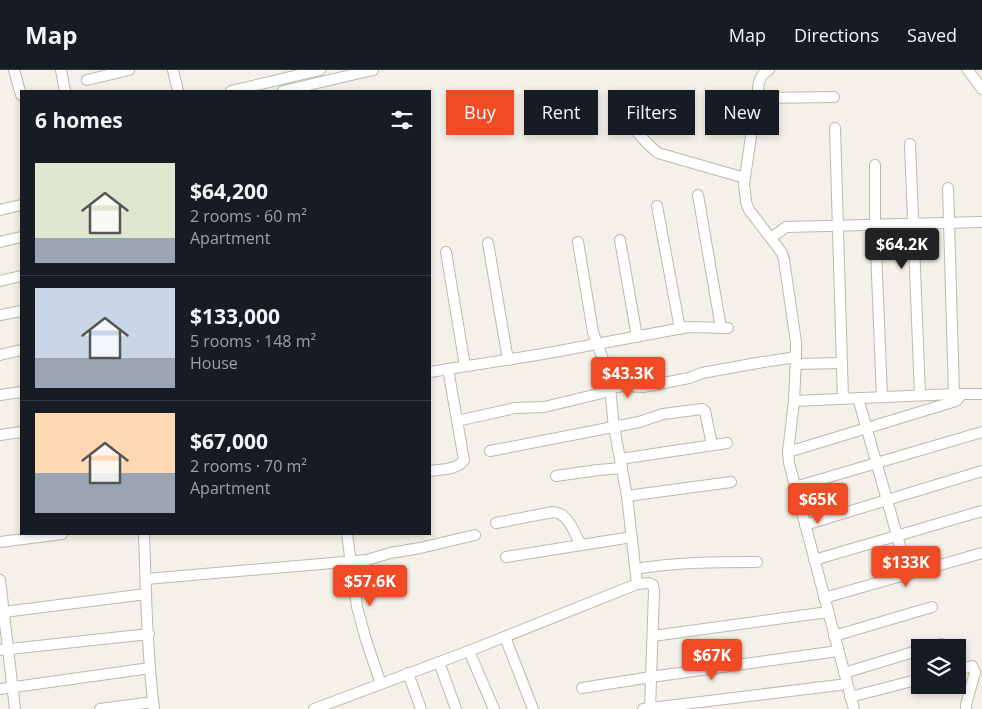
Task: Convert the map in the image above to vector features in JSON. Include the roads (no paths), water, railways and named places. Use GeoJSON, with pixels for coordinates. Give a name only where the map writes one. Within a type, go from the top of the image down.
{"type":"FeatureCollection","features":[{"type":"Feature","properties":{"kind":"street"},"geometry":{"type":"LineString","coordinates":[[14,70],[20,91]]}},
{"type":"Feature","properties":{"kind":"street"},"geometry":{"type":"LineString","coordinates":[[61,70],[65,90]]}},
{"type":"Feature","properties":{"kind":"street"},"geometry":{"type":"LineString","coordinates":[[87,80],[114,72],[129,70]]}},
{"type":"Feature","properties":{"kind":"street"},"geometry":{"type":"LineString","coordinates":[[173,70],[178,90]]}},
{"type":"Feature","properties":{"kind":"street"},"geometry":{"type":"LineString","coordinates":[[235,90],[320,70]]}},
{"type":"Feature","properties":{"kind":"street"},"geometry":{"type":"LineString","coordinates":[[287,90],[347,73],[373,70]]}},
{"type":"Feature","properties":{"kind":"street"},"geometry":{"type":"LineString","coordinates":[[758,90],[760,77],[769,70]]}},
{"type":"Feature","properties":{"kind":"street"},"geometry":{"type":"LineString","coordinates":[[968,70],[978,80],[982,89]]}},
{"type":"Feature","properties":{"kind":"street"},"geometry":{"type":"LineString","coordinates":[[779,98],[834,97]]}},
{"type":"Feature","properties":{"kind":"street"},"geometry":{"type":"LineString","coordinates":[[835,128],[842,399]]}},
{"type":"Feature","properties":{"kind":"street"},"geometry":{"type":"LineString","coordinates":[[640,135],[658,153],[745,178]]}},
{"type":"Feature","properties":{"kind":"street"},"geometry":{"type":"LineString","coordinates":[[751,135],[745,178],[745,194],[749,210],[782,253],[796,342],[794,401],[788,452],[789,463],[854,709]]}},
{"type":"Feature","properties":{"kind":"street"},"geometry":{"type":"LineString","coordinates":[[910,144],[920,395]]}},
{"type":"Feature","properties":{"kind":"street"},"geometry":{"type":"LineString","coordinates":[[875,165],[875,225],[882,397]]}},
{"type":"Feature","properties":{"kind":"street"},"geometry":{"type":"LineString","coordinates":[[788,452],[956,401],[958,394],[948,188]]}},
{"type":"Feature","properties":{"kind":"street"},"geometry":{"type":"LineString","coordinates":[[431,372],[508,360],[688,327],[725,328],[698,196]]}},
{"type":"Feature","properties":{"kind":"street"},"geometry":{"type":"LineString","coordinates":[[0,210],[20,205]]}},
{"type":"Feature","properties":{"kind":"street"},"geometry":{"type":"LineString","coordinates":[[657,206],[680,329]]}},
{"type":"Feature","properties":{"kind":"street"},"geometry":{"type":"LineString","coordinates":[[771,238],[786,227],[982,222]]}},
{"type":"Feature","properties":{"kind":"street"},"geometry":{"type":"LineString","coordinates":[[0,242],[20,237]]}},
{"type":"Feature","properties":{"kind":"street"},"geometry":{"type":"LineString","coordinates":[[620,240],[637,337]]}},
{"type":"Feature","properties":{"kind":"street"},"geometry":{"type":"LineString","coordinates":[[578,242],[593,332],[608,370],[614,426],[627,496],[637,584]]}},
{"type":"Feature","properties":{"kind":"street"},"geometry":{"type":"LineString","coordinates":[[488,243],[508,360]]}},
{"type":"Feature","properties":{"kind":"street"},"geometry":{"type":"LineString","coordinates":[[446,252],[465,366]]}},
{"type":"Feature","properties":{"kind":"street"},"geometry":{"type":"LineString","coordinates":[[0,282],[20,276]]}},
{"type":"Feature","properties":{"kind":"street"},"geometry":{"type":"LineString","coordinates":[[0,315],[20,311]]}},
{"type":"Feature","properties":{"kind":"street"},"geometry":{"type":"LineString","coordinates":[[0,355],[20,350]]}},
{"type":"Feature","properties":{"kind":"street"},"geometry":{"type":"LineString","coordinates":[[457,421],[515,408],[544,407],[602,393],[610,388],[623,386],[643,387],[689,378],[702,373],[757,363],[796,361],[842,363]]}},
{"type":"Feature","properties":{"kind":"street"},"geometry":{"type":"LineString","coordinates":[[431,471],[456,467],[462,465],[464,460],[448,369]]}},
{"type":"Feature","properties":{"kind":"street"},"geometry":{"type":"LineString","coordinates":[[0,395],[20,392]]}},
{"type":"Feature","properties":{"kind":"street"},"geometry":{"type":"LineString","coordinates":[[794,401],[982,394]]}},
{"type":"Feature","properties":{"kind":"street"},"geometry":{"type":"LineString","coordinates":[[858,398],[908,574]]}},
{"type":"Feature","properties":{"kind":"street"},"geometry":{"type":"LineString","coordinates":[[490,451],[639,422],[663,414],[702,409],[705,411],[712,445]]}},
{"type":"Feature","properties":{"kind":"street"},"geometry":{"type":"LineString","coordinates":[[0,435],[20,432]]}},
{"type":"Feature","properties":{"kind":"street"},"geometry":{"type":"LineString","coordinates":[[795,487],[982,432]]}},
{"type":"Feature","properties":{"kind":"street"},"geometry":{"type":"LineString","coordinates":[[556,476],[598,470],[621,463],[727,443]]}},
{"type":"Feature","properties":{"kind":"street"},"geometry":{"type":"LineString","coordinates":[[805,525],[982,471]]}},
{"type":"Feature","properties":{"kind":"street"},"geometry":{"type":"LineString","coordinates":[[627,496],[731,482]]}},
{"type":"Feature","properties":{"kind":"street"},"geometry":{"type":"LineString","coordinates":[[814,560],[982,511]]}},
{"type":"Feature","properties":{"kind":"street"},"geometry":{"type":"LineString","coordinates":[[496,523],[557,512],[567,519],[581,545]]}},
{"type":"Feature","properties":{"kind":"street"},"geometry":{"type":"LineString","coordinates":[[0,542],[54,535]]}},
{"type":"Feature","properties":{"kind":"street"},"geometry":{"type":"LineString","coordinates":[[100,709],[154,705],[148,634],[144,535]]}},
{"type":"Feature","properties":{"kind":"street"},"geometry":{"type":"LineString","coordinates":[[347,535],[361,625],[381,684]]}},
{"type":"Feature","properties":{"kind":"street"},"geometry":{"type":"LineString","coordinates":[[146,579],[367,560],[390,553],[475,535]]}},
{"type":"Feature","properties":{"kind":"street"},"geometry":{"type":"LineString","coordinates":[[506,557],[632,537]]}},
{"type":"Feature","properties":{"kind":"street"},"geometry":{"type":"LineString","coordinates":[[824,598],[982,553]]}},
{"type":"Feature","properties":{"kind":"street"},"geometry":{"type":"LineString","coordinates":[[636,569],[683,563],[757,562]]}},
{"type":"Feature","properties":{"kind":"street"},"geometry":{"type":"LineString","coordinates":[[0,580],[4,612],[4,650],[15,709]]}},
{"type":"Feature","properties":{"kind":"street"},"geometry":{"type":"LineString","coordinates":[[314,709],[469,651],[637,584],[649,583],[653,585],[654,591],[652,677],[648,709],[847,684]]}},
{"type":"Feature","properties":{"kind":"street"},"geometry":{"type":"LineString","coordinates":[[4,612],[146,594]]}},
{"type":"Feature","properties":{"kind":"street"},"geometry":{"type":"LineString","coordinates":[[834,636],[932,607]]}},
{"type":"Feature","properties":{"kind":"street"},"geometry":{"type":"LineString","coordinates":[[653,636],[828,612]]}},
{"type":"Feature","properties":{"kind":"street"},"geometry":{"type":"LineString","coordinates":[[4,650],[148,634]]}},
{"type":"Feature","properties":{"kind":"street"},"geometry":{"type":"LineString","coordinates":[[505,637],[533,709]]}},
{"type":"Feature","properties":{"kind":"street"},"geometry":{"type":"LineString","coordinates":[[469,651],[494,709]]}},
{"type":"Feature","properties":{"kind":"street"},"geometry":{"type":"LineString","coordinates":[[582,688],[838,651]]}},
{"type":"Feature","properties":{"kind":"street"},"geometry":{"type":"LineString","coordinates":[[844,673],[911,653]]}},
{"type":"Feature","properties":{"kind":"street"},"geometry":{"type":"LineString","coordinates":[[439,662],[456,709]]}},
{"type":"Feature","properties":{"kind":"street"},"geometry":{"type":"LineString","coordinates":[[966,668],[972,666],[974,672],[966,709]]}},
{"type":"Feature","properties":{"kind":"street"},"geometry":{"type":"LineString","coordinates":[[0,689],[150,668]]}},
{"type":"Feature","properties":{"kind":"street"},"geometry":{"type":"LineString","coordinates":[[408,674],[420,709]]}},
{"type":"Feature","properties":{"kind":"street"},"geometry":{"type":"LineString","coordinates":[[850,697],[911,681]]}}]}
